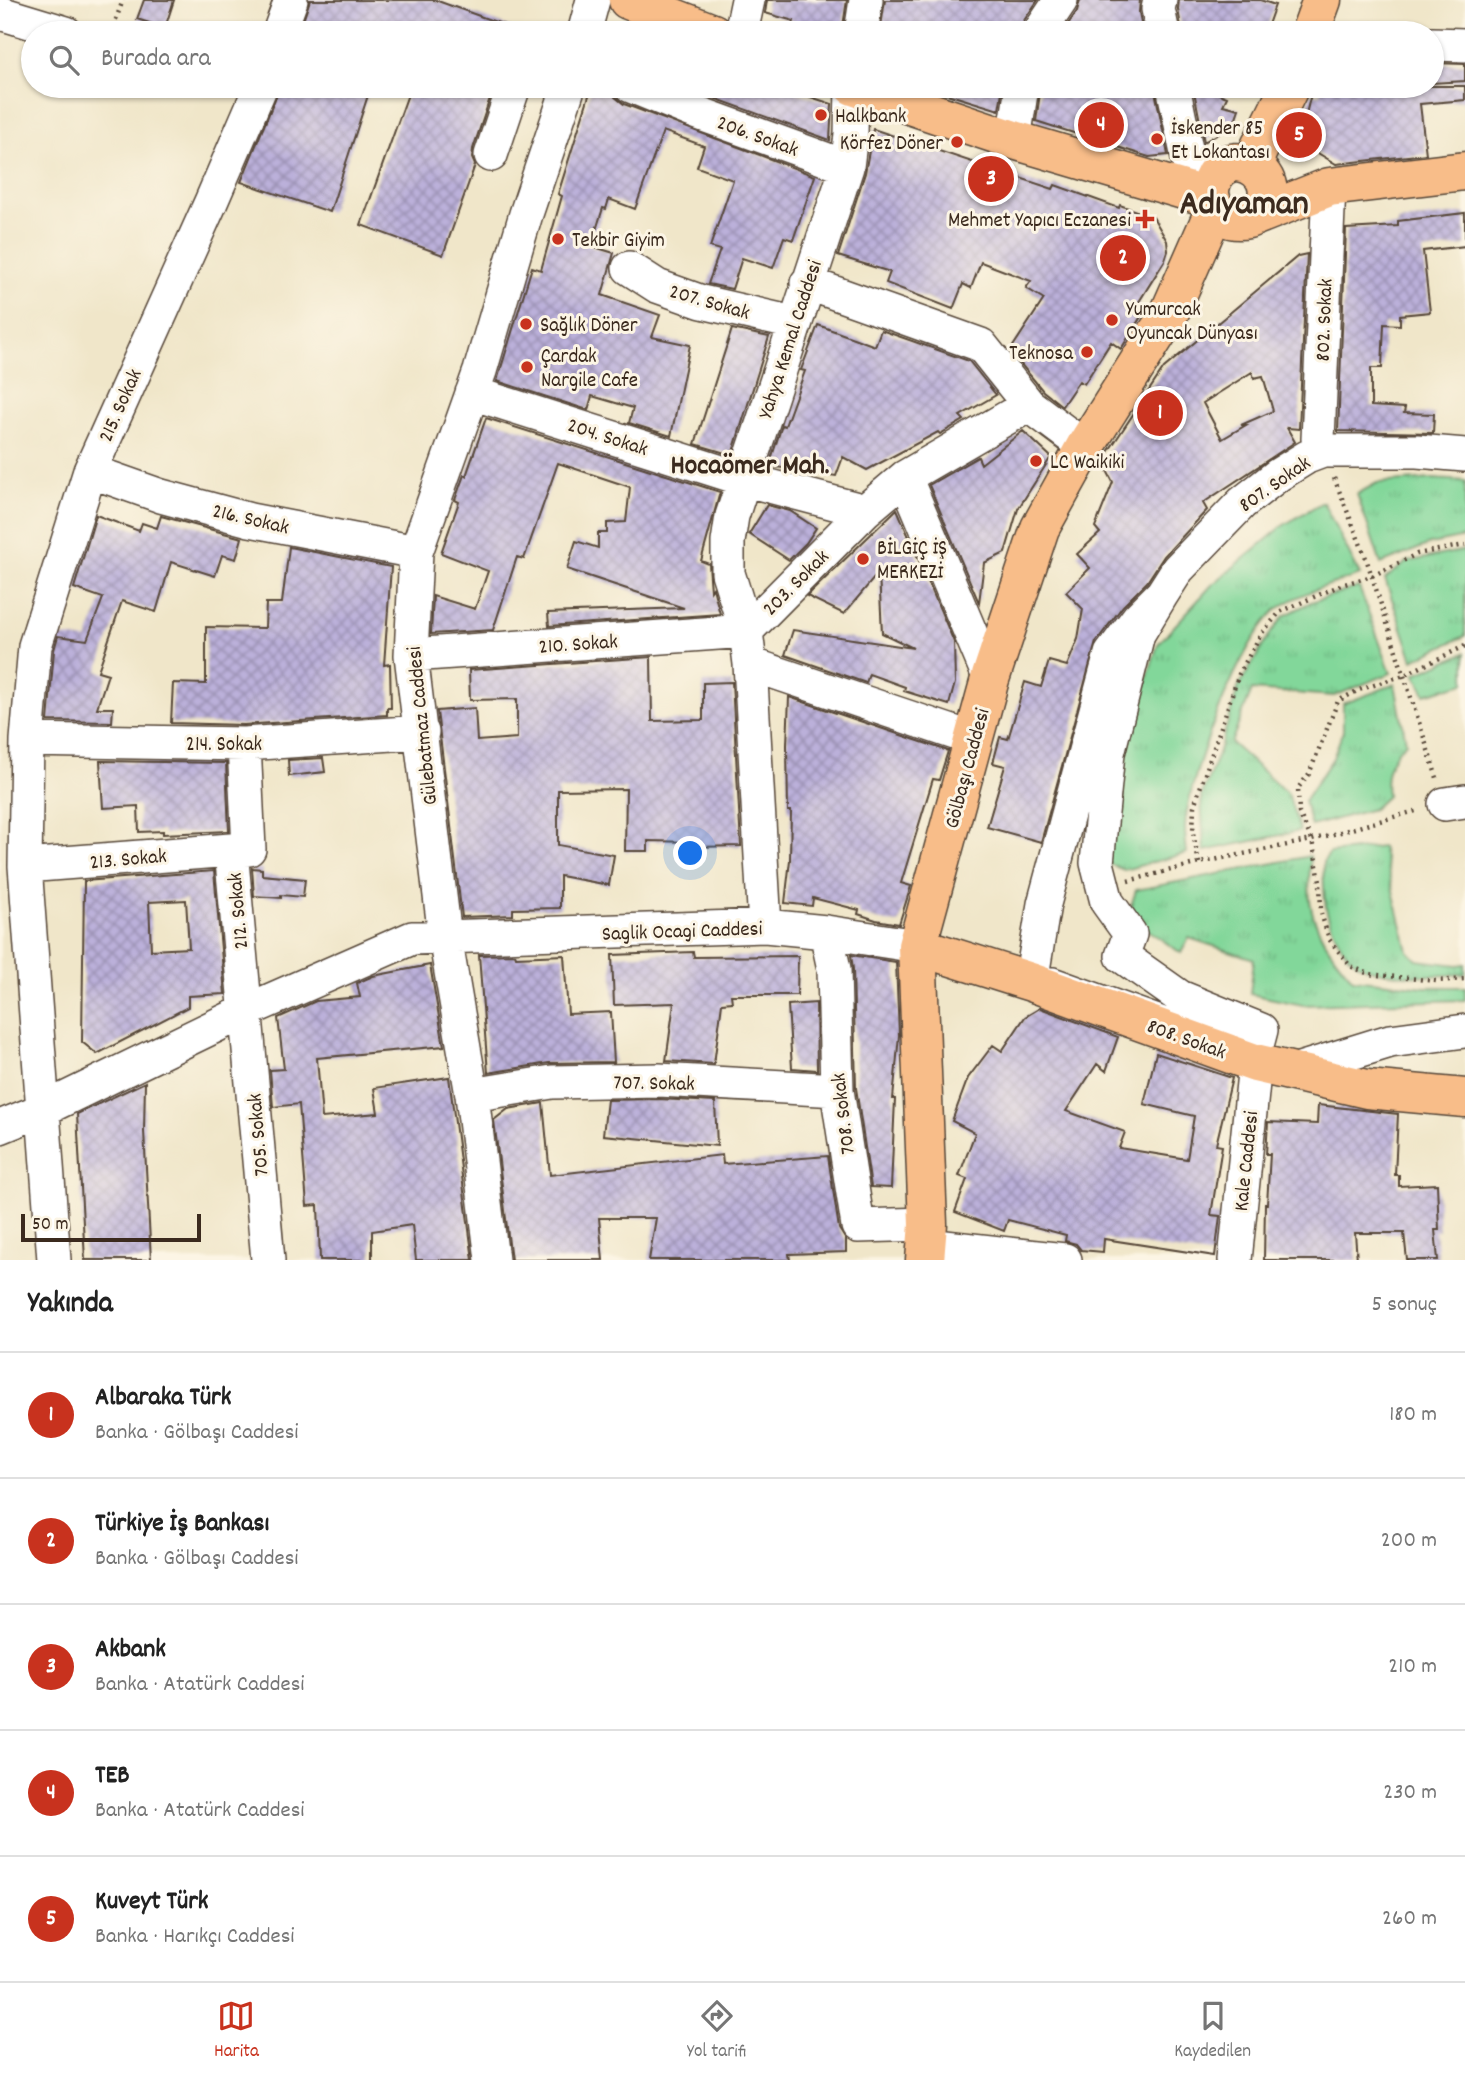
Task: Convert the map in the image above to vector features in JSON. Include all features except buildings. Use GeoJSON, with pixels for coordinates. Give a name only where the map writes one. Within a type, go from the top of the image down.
{"type":"FeatureCollection","features":[{"type":"Feature","properties":{"kind":"main road"},"geometry":{"type":"LineString","coordinates":[[628,0],[682,21]]}},
{"type":"Feature","properties":{"kind":"main road"},"geometry":{"type":"LineString","coordinates":[[1314,21],[1322,0]]}},
{"type":"Feature","properties":{"kind":"main road"},"geometry":{"type":"LineString","coordinates":[[889,98],[1014,140],[1116,169],[1232,189],[1329,187],[1465,171]]}},
{"type":"Feature","properties":{"kind":"main road","name":"Gölbaşı Caddesi"},"geometry":{"type":"LineString","coordinates":[[927,1243],[917,946],[990,678],[1040,528],[1085,447],[1168,316],[1232,189],[1283,98]]}},
{"type":"Feature","properties":{"kind":"main road","name":"808. Sokak"},"geometry":{"type":"LineString","coordinates":[[917,946],[1031,982],[1273,1067],[1367,1089],[1465,1098]]}},
{"type":"Feature","properties":{"kind":"street"},"geometry":{"type":"LineString","coordinates":[[283,21],[291,0]]}},
{"type":"Feature","properties":{"kind":"street"},"geometry":{"type":"LineString","coordinates":[[587,21],[593,0]]}},
{"type":"Feature","properties":{"kind":"street"},"geometry":{"type":"LineString","coordinates":[[744,21],[748,0]]}},
{"type":"Feature","properties":{"kind":"street"},"geometry":{"type":"LineString","coordinates":[[863,21],[866,0]]}},
{"type":"Feature","properties":{"kind":"street"},"geometry":{"type":"LineString","coordinates":[[1047,21],[1060,0]]}},
{"type":"Feature","properties":{"kind":"street"},"geometry":{"type":"LineString","coordinates":[[1160,0],[1158,9],[1160,21]]}},
{"type":"Feature","properties":{"kind":"street"},"geometry":{"type":"LineString","coordinates":[[0,13],[26,21]]}},
{"type":"Feature","properties":{"kind":"street"},"geometry":{"type":"LineString","coordinates":[[1444,44],[1465,45]]}},
{"type":"Feature","properties":{"kind":"street","name":"215. Sokak"},"geometry":{"type":"LineString","coordinates":[[54,1260],[25,866],[27,740],[35,646],[90,471],[245,98]]}},
{"type":"Feature","properties":{"kind":"street"},"geometry":{"type":"LineString","coordinates":[[491,155],[510,98]]}},
{"type":"Feature","properties":{"kind":"street","name":"Gülebatmaz Caddesi"},"geometry":{"type":"LineString","coordinates":[[492,1260],[472,1095],[445,937],[411,655],[416,552],[472,393],[526,214],[565,98]]}},
{"type":"Feature","properties":{"kind":"street","name":"206. Sokak"},"geometry":{"type":"LineString","coordinates":[[660,98],[847,167]]}},
{"type":"Feature","properties":{"kind":"street","name":"Yahya Kemal Caddesi"},"geometry":{"type":"LineString","coordinates":[[746,631],[728,573],[728,542],[743,479],[847,167],[852,98]]}},
{"type":"Feature","properties":{"kind":"street"},"geometry":{"type":"LineString","coordinates":[[1014,140],[1020,98]]}},
{"type":"Feature","properties":{"kind":"street"},"geometry":{"type":"LineString","coordinates":[[1180,98],[1232,189]]}},
{"type":"Feature","properties":{"kind":"street","name":"802. Sokak"},"geometry":{"type":"LineString","coordinates":[[1323,451],[1318,439],[1329,187]]}},
{"type":"Feature","properties":{"kind":"street","name":"207. Sokak"},"geometry":{"type":"LineString","coordinates":[[629,268],[657,286],[702,302],[794,323]]}},
{"type":"Feature","properties":{"kind":"street"},"geometry":{"type":"LineString","coordinates":[[807,283],[981,345],[1030,405],[1085,447]]}},
{"type":"Feature","properties":{"kind":"street","name":"204. Sokak"},"geometry":{"type":"LineString","coordinates":[[472,393],[743,479],[865,511]]}},
{"type":"Feature","properties":{"kind":"street","name":"203. Sokak"},"geometry":{"type":"LineString","coordinates":[[765,926],[746,631],[865,511],[905,477],[1030,405]]}},
{"type":"Feature","properties":{"kind":"street","name":"807. Sokak"},"geometry":{"type":"LineString","coordinates":[[1162,594],[1178,569],[1242,503],[1307,457],[1323,451],[1417,451],[1465,455]]}},
{"type":"Feature","properties":{"kind":"street","name":"216. Sokak"},"geometry":{"type":"LineString","coordinates":[[90,471],[161,496],[250,520],[416,552]]}},
{"type":"Feature","properties":{"kind":"street"},"geometry":{"type":"LineString","coordinates":[[905,477],[990,678]]}},
{"type":"Feature","properties":{"kind":"street"},"geometry":{"type":"LineString","coordinates":[[1162,594],[1138,634],[1108,754],[1097,863],[1107,902],[1130,934],[1122,956],[1181,997],[1261,1030],[1254,1057],[1052,984],[1031,982],[1044,904],[1111,654],[1138,618],[1162,594]]}},
{"type":"Feature","properties":{"kind":"street","name":"210. Sokak"},"geometry":{"type":"LineString","coordinates":[[411,655],[746,631]]}},
{"type":"Feature","properties":{"kind":"street"},"geometry":{"type":"LineString","coordinates":[[750,664],[973,739]]}},
{"type":"Feature","properties":{"kind":"street","name":"214. Sokak"},"geometry":{"type":"LineString","coordinates":[[27,740],[244,744],[422,732]]}},
{"type":"Feature","properties":{"kind":"street","name":"212. Sokak"},"geometry":{"type":"LineString","coordinates":[[244,744],[249,849],[232,850],[246,1011]]}},
{"type":"Feature","properties":{"kind":"street","name":"213. Sokak"},"geometry":{"type":"LineString","coordinates":[[25,866],[232,850]]}},
{"type":"Feature","properties":{"kind":"street","name":"Saglik Ocagi Caddesi"},"geometry":{"type":"LineString","coordinates":[[0,1127],[42,1111],[246,1011],[412,938],[765,926],[917,946]]}},
{"type":"Feature","properties":{"kind":"street","name":"708. Sokak"},"geometry":{"type":"LineString","coordinates":[[825,932],[834,969],[837,1090],[858,1226],[927,1243]]}},
{"type":"Feature","properties":{"kind":"street","name":"705. Sokak"},"geometry":{"type":"LineString","coordinates":[[246,1011],[268,1260]]}},
{"type":"Feature","properties":{"kind":"street"},"geometry":{"type":"LineString","coordinates":[[1273,1067],[1390,1041],[1465,1031]]}},
{"type":"Feature","properties":{"kind":"street","name":"Kale Caddesi"},"geometry":{"type":"LineString","coordinates":[[1235,1260],[1273,1067]]}},
{"type":"Feature","properties":{"kind":"street","name":"707. Sokak"},"geometry":{"type":"LineString","coordinates":[[472,1095],[552,1082],[659,1080],[837,1090]]}},
{"type":"Feature","properties":{"kind":"street"},"geometry":{"type":"LineString","coordinates":[[927,1243],[1065,1260]]}},
{"type":"Feature","properties":{"kind":"path"},"geometry":{"type":"LineString","coordinates":[[115,21],[123,0]]}},
{"type":"Feature","properties":{"kind":"path"},"geometry":{"type":"LineString","coordinates":[[1103,887],[1199,863],[1312,840],[1455,802],[1404,675],[1372,576],[1323,451]]}},
{"type":"Feature","properties":{"kind":"path"},"geometry":{"type":"LineString","coordinates":[[1199,863],[1194,833],[1194,806],[1239,674],[1261,634],[1280,612],[1341,584],[1372,576],[1417,554],[1465,545]]}},
{"type":"Feature","properties":{"kind":"path"},"geometry":{"type":"LineString","coordinates":[[1465,646],[1404,675],[1359,690],[1338,701],[1313,765],[1297,788],[1299,813],[1312,840],[1320,881],[1321,913],[1329,939],[1350,966],[1369,974],[1436,981],[1465,979]]}},
{"type":"Feature","properties":{"kind":"green space"},"geometry":{"type":"Polygon","coordinates":[[[1433,479],[1465,481],[1465,537],[1430,544],[1381,564],[1357,494],[1377,483],[1433,479]]]}},
{"type":"Feature","properties":{"kind":"green space"},"geometry":{"type":"Polygon","coordinates":[[[1323,502],[1360,575],[1289,601],[1265,622],[1249,646],[1219,709],[1196,775],[1185,826],[1187,853],[1124,870],[1101,861],[1136,713],[1158,644],[1212,585],[1284,525],[1323,502]]]}},
{"type":"Feature","properties":{"kind":"green space"},"geometry":{"type":"Polygon","coordinates":[[[1465,550],[1465,636],[1413,660],[1385,579],[1407,562],[1465,550]]]}},
{"type":"Feature","properties":{"kind":"green space"},"geometry":{"type":"Polygon","coordinates":[[[1359,587],[1391,673],[1334,696],[1252,690],[1231,743],[1288,794],[1300,831],[1204,851],[1201,797],[1217,757],[1239,686],[1268,637],[1284,616],[1311,602],[1359,587]]]}},
{"type":"Feature","properties":{"kind":"green space"},"geometry":{"type":"Polygon","coordinates":[[[1465,653],[1465,683],[1425,694],[1415,674],[1465,653]]]}},
{"type":"Feature","properties":{"kind":"green space"},"geometry":{"type":"Polygon","coordinates":[[[1395,684],[1406,742],[1395,754],[1389,767],[1387,796],[1373,809],[1311,826],[1304,801],[1333,758],[1343,731],[1343,704],[1395,684]]]}},
{"type":"Feature","properties":{"kind":"green space"},"geometry":{"type":"Polygon","coordinates":[[[1382,847],[1408,951],[1417,960],[1465,964],[1465,974],[1410,975],[1381,972],[1357,963],[1343,947],[1327,912],[1323,862],[1330,853],[1382,847]]]}},
{"type":"Feature","properties":{"kind":"green space"},"geometry":{"type":"Polygon","coordinates":[[[1310,856],[1309,896],[1312,912],[1332,953],[1353,979],[1425,987],[1465,987],[1465,1000],[1303,1005],[1250,994],[1254,959],[1189,938],[1181,953],[1128,916],[1136,890],[1310,856]]]}},
{"type":"Feature","properties":{"kind":"place","name":"Halkbank"},"geometry":{"type":"Point","coordinates":[821,115]}},
{"type":"Feature","properties":{"kind":"place","name":"TEB"},"geometry":{"type":"Point","coordinates":[1101,125]}},
{"type":"Feature","properties":{"kind":"place","name":"Kuveyt Türk"},"geometry":{"type":"Point","coordinates":[1299,135]}},
{"type":"Feature","properties":{"kind":"place","name":"İskender 85 Et Lokantası"},"geometry":{"type":"Point","coordinates":[1157,139]}},
{"type":"Feature","properties":{"kind":"place","name":"Körfez Döner"},"geometry":{"type":"Point","coordinates":[957,142]}},
{"type":"Feature","properties":{"kind":"place","name":"Akbank"},"geometry":{"type":"Point","coordinates":[991,179]}},
{"type":"Feature","properties":{"kind":"place","name":"Mehmet Yapıcı Eczanesi"},"geometry":{"type":"Point","coordinates":[1145,219]}},
{"type":"Feature","properties":{"kind":"place","name":"Tekbir Giyim"},"geometry":{"type":"Point","coordinates":[558,239]}},
{"type":"Feature","properties":{"kind":"place","name":"Türkiye İş Bankası"},"geometry":{"type":"Point","coordinates":[1123,258]}},
{"type":"Feature","properties":{"kind":"place","name":"Yumurcak Oyuncak Dünyası"},"geometry":{"type":"Point","coordinates":[1112,320]}},
{"type":"Feature","properties":{"kind":"place","name":"Sağlık Döner"},"geometry":{"type":"Point","coordinates":[526,324]}},
{"type":"Feature","properties":{"kind":"place","name":"Teknosa"},"geometry":{"type":"Point","coordinates":[1087,352]}},
{"type":"Feature","properties":{"kind":"place","name":"Çardak Nargile Cafe"},"geometry":{"type":"Point","coordinates":[527,367]}},
{"type":"Feature","properties":{"kind":"place","name":"Albaraka Türk"},"geometry":{"type":"Point","coordinates":[1160,413]}},
{"type":"Feature","properties":{"kind":"place","name":"LC Waikiki"},"geometry":{"type":"Point","coordinates":[1036,461]}},
{"type":"Feature","properties":{"kind":"place","name":"BİLGİÇ İŞ MERKEZİ"},"geometry":{"type":"Point","coordinates":[863,559]}},
{"type":"Feature","properties":{"kind":"district","name":"Adıyaman"},"geometry":{"type":"Point","coordinates":[1244,201]}},
{"type":"Feature","properties":{"kind":"district","name":"Hocaömer Mah."},"geometry":{"type":"Point","coordinates":[750,463]}}]}
